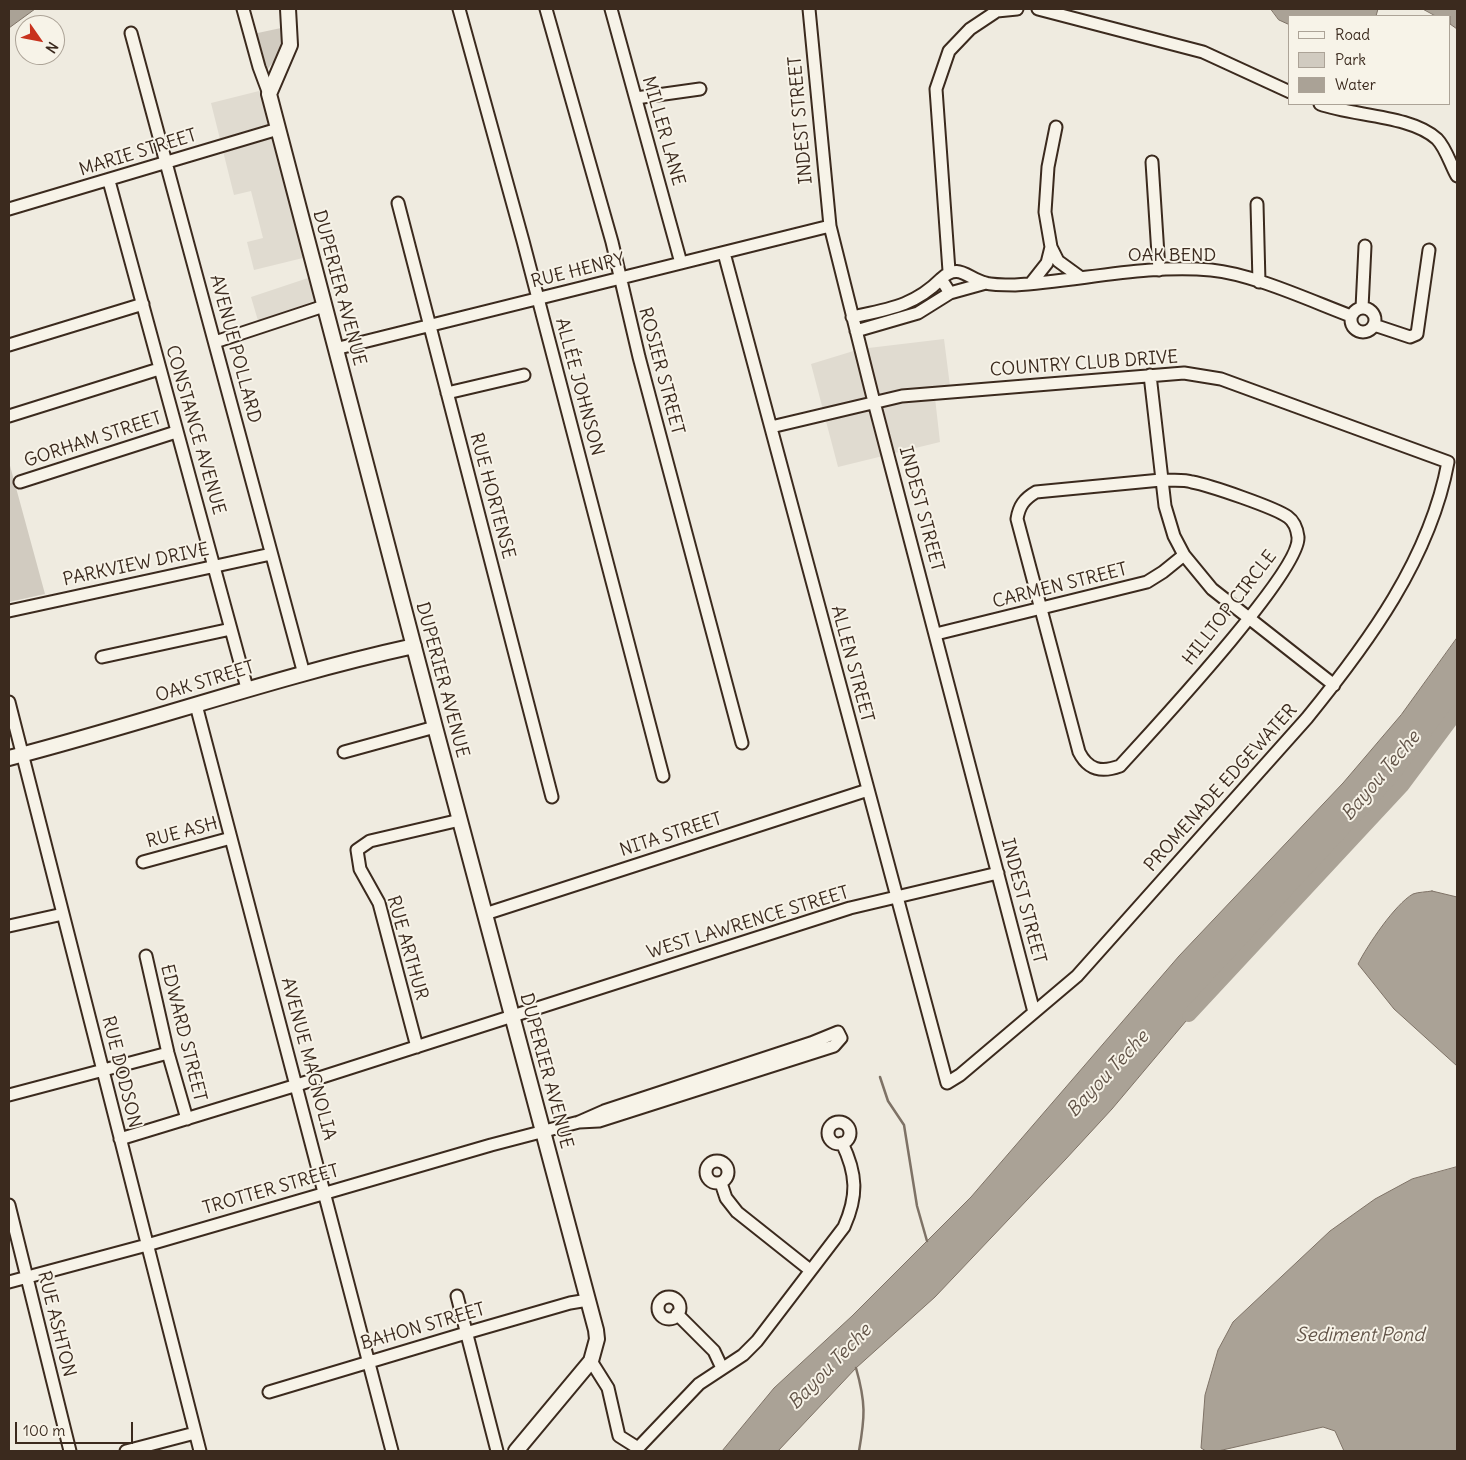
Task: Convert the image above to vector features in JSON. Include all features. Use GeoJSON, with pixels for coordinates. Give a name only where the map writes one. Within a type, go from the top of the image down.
{"type":"FeatureCollection","features":[{"type":"Feature","properties":{"kind":"main road"},"geometry":{"type":"LineString","coordinates":[[269,94],[290,45],[288,9]]}},
{"type":"Feature","properties":{"kind":"main road","name":"DUPERIER AVENUE"},"geometry":{"type":"LineString","coordinates":[[269,94],[335,350],[588,1300],[597,1340],[591,1361]]}},
{"type":"Feature","properties":{"kind":"main road","name":"OAK STREET"},"geometry":{"type":"LineString","coordinates":[[15,757],[196,705],[247,688],[414,646]]}},
{"type":"Feature","properties":{"kind":"main road"},"geometry":{"type":"LineString","coordinates":[[516,1451],[591,1361]]}},
{"type":"Feature","properties":{"kind":"street","name":"DUPERIER AVENUE"},"geometry":{"type":"LineString","coordinates":[[243,9],[259,67],[269,94]]}},
{"type":"Feature","properties":{"kind":"street","name":"ALLÉE JOHNSON"},"geometry":{"type":"LineString","coordinates":[[459,9],[538,299],[663,776]]}},
{"type":"Feature","properties":{"kind":"street","name":"ROSIER STREET"},"geometry":{"type":"LineString","coordinates":[[546,9],[612,242],[619,279],[742,743]]}},
{"type":"Feature","properties":{"kind":"street","name":"MILLER LANE"},"geometry":{"type":"LineString","coordinates":[[611,9],[681,263]]}},
{"type":"Feature","properties":{"kind":"street","name":"INDEST STREET"},"geometry":{"type":"LineString","coordinates":[[809,9],[830,226],[874,402],[1034,1012]]}},
{"type":"Feature","properties":{"kind":"street"},"geometry":{"type":"LineString","coordinates":[[950,293],[945,275],[936,89],[949,51],[970,29],[997,11],[1017,9]]}},
{"type":"Feature","properties":{"kind":"street"},"geometry":{"type":"LineString","coordinates":[[1038,9],[1203,52],[1288,91]]}},
{"type":"Feature","properties":{"kind":"street","name":"AVENUE POLLARD"},"geometry":{"type":"LineString","coordinates":[[131,34],[304,674]]}},
{"type":"Feature","properties":{"kind":"street"},"geometry":{"type":"LineString","coordinates":[[636,98],[700,89]]}},
{"type":"Feature","properties":{"kind":"street"},"geometry":{"type":"LineString","coordinates":[[1325,105],[1385,118],[1421,129],[1438,140],[1457,176]]}},
{"type":"Feature","properties":{"kind":"street"},"geometry":{"type":"LineString","coordinates":[[1056,127],[1048,167],[1045,212],[1051,247],[1058,261],[1080,277]]}},
{"type":"Feature","properties":{"kind":"street","name":"MARIE STREET"},"geometry":{"type":"LineString","coordinates":[[9,209],[110,181],[278,129]]}},
{"type":"Feature","properties":{"kind":"street"},"geometry":{"type":"LineString","coordinates":[[1152,162],[1159,270]]}},
{"type":"Feature","properties":{"kind":"street","name":"CONSTANCE AVENUE"},"geometry":{"type":"LineString","coordinates":[[110,181],[176,432],[216,566],[247,688]]}},
{"type":"Feature","properties":{"kind":"street","name":"RUE HORTENSE"},"geometry":{"type":"LineString","coordinates":[[398,203],[552,797]]}},
{"type":"Feature","properties":{"kind":"street"},"geometry":{"type":"LineString","coordinates":[[1258,204],[1260,282]]}},
{"type":"Feature","properties":{"kind":"street","name":"RUE HENRY"},"geometry":{"type":"LineString","coordinates":[[335,350],[830,226]]}},
{"type":"Feature","properties":{"kind":"street"},"geometry":{"type":"LineString","coordinates":[[1362,308],[1365,246]]}},
{"type":"Feature","properties":{"kind":"street"},"geometry":{"type":"LineString","coordinates":[[1032,282],[1047,263],[1051,247]]}},
{"type":"Feature","properties":{"kind":"street"},"geometry":{"type":"LineString","coordinates":[[1362,308],[1374,315],[1374,325],[1410,337],[1417,334],[1428,250]]}},
{"type":"Feature","properties":{"kind":"street","name":"ALLEN STREET"},"geometry":{"type":"LineString","coordinates":[[724,253],[947,1083]]}},
{"type":"Feature","properties":{"kind":"street","name":"OAK BEND"},"geometry":{"type":"LineString","coordinates":[[945,275],[957,270],[986,284]]}},
{"type":"Feature","properties":{"kind":"street","name":"OAK BEND"},"geometry":{"type":"LineString","coordinates":[[856,331],[918,313],[950,293],[969,286],[986,284],[1015,285],[1159,270],[1212,270],[1260,282],[1351,316],[1352,326],[1358,332],[1368,332],[1374,325]]}},
{"type":"Feature","properties":{"kind":"street"},"geometry":{"type":"LineString","coordinates":[[852,316],[909,302],[926,294],[945,275]]}},
{"type":"Feature","properties":{"kind":"street"},"geometry":{"type":"LineString","coordinates":[[9,345],[143,304]]}},
{"type":"Feature","properties":{"kind":"street"},"geometry":{"type":"LineString","coordinates":[[214,342],[324,306]]}},
{"type":"Feature","properties":{"kind":"street"},"geometry":{"type":"LineString","coordinates":[[1351,316],[1362,308]]}},
{"type":"Feature","properties":{"kind":"street"},"geometry":{"type":"LineString","coordinates":[[9,416],[159,369]]}},
{"type":"Feature","properties":{"kind":"street","name":"COUNTRY CLUB DRIVE"},"geometry":{"type":"LineString","coordinates":[[771,427],[902,396],[1184,373],[1221,380],[1448,462]]}},
{"type":"Feature","properties":{"kind":"street"},"geometry":{"type":"LineString","coordinates":[[447,393],[524,375]]}},
{"type":"Feature","properties":{"kind":"street"},"geometry":{"type":"LineString","coordinates":[[1150,375],[1162,480],[1168,514],[1174,536],[1184,555],[1212,589],[1334,685]]}},
{"type":"Feature","properties":{"kind":"street","name":"GORHAM STREET"},"geometry":{"type":"LineString","coordinates":[[20,482],[176,432]]}},
{"type":"Feature","properties":{"kind":"street","name":"PROMENADE EDGEWATER"},"geometry":{"type":"LineString","coordinates":[[947,1083],[1077,976],[1334,685],[1398,590],[1419,553],[1439,499],[1448,462]]}},
{"type":"Feature","properties":{"kind":"street","name":"HILLTOP CIRCLE"},"geometry":{"type":"LineString","coordinates":[[1162,480],[1191,481],[1280,513],[1296,525],[1299,539],[1295,552],[1249,618],[1214,661],[1120,766],[1100,770],[1090,768],[1079,752],[1042,609],[1017,519],[1022,503],[1036,492],[1162,480]]}},
{"type":"Feature","properties":{"kind":"street","name":"PARKVIEW DRIVE"},"geometry":{"type":"LineString","coordinates":[[9,611],[271,554]]}},
{"type":"Feature","properties":{"kind":"street","name":"CARMEN STREET"},"geometry":{"type":"LineString","coordinates":[[936,634],[1147,582],[1184,555]]}},
{"type":"Feature","properties":{"kind":"street"},"geometry":{"type":"LineString","coordinates":[[102,657],[231,629]]}},
{"type":"Feature","properties":{"kind":"street","name":"RUE DODSON"},"geometry":{"type":"LineString","coordinates":[[9,702],[15,757],[63,914],[101,1070],[200,1451]]}},
{"type":"Feature","properties":{"kind":"street","name":"AVENUE MAGNOLIA"},"geometry":{"type":"LineString","coordinates":[[196,705],[392,1451]]}},
{"type":"Feature","properties":{"kind":"street"},"geometry":{"type":"LineString","coordinates":[[344,752],[435,727]]}},
{"type":"Feature","properties":{"kind":"street","name":"NITA STREET"},"geometry":{"type":"LineString","coordinates":[[486,914],[868,790]]}},
{"type":"Feature","properties":{"kind":"street","name":"RUE ARTHUR"},"geometry":{"type":"LineString","coordinates":[[417,1047],[379,903],[360,869],[357,850],[370,841],[460,820]]}},
{"type":"Feature","properties":{"kind":"street","name":"RUE ASH"},"geometry":{"type":"LineString","coordinates":[[143,862],[231,838]]}},
{"type":"Feature","properties":{"kind":"street","name":"WEST LAWRENCE STREET"},"geometry":{"type":"LineString","coordinates":[[120,1138],[297,1085],[850,908],[998,873]]}},
{"type":"Feature","properties":{"kind":"street"},"geometry":{"type":"LineString","coordinates":[[9,926],[63,914]]}},
{"type":"Feature","properties":{"kind":"street","name":"EDWARD STREET"},"geometry":{"type":"LineString","coordinates":[[146,956],[168,1053],[187,1119]]}},
{"type":"Feature","properties":{"kind":"street"},"geometry":{"type":"LineString","coordinates":[[9,1095],[168,1053]]}},
{"type":"Feature","properties":{"kind":"street","name":"TROTTER STREET"},"geometry":{"type":"LineString","coordinates":[[9,1282],[147,1246],[324,1193],[579,1122],[599,1121],[620,1110],[794,1053]]}},
{"type":"Feature","properties":{"kind":"street"},"geometry":{"type":"LineString","coordinates":[[591,1361],[608,1388],[618,1436],[638,1450],[699,1384],[743,1355],[757,1341],[844,1227],[852,1210],[855,1190],[853,1171],[842,1144]]}},
{"type":"Feature","properties":{"kind":"street"},"geometry":{"type":"LineString","coordinates":[[721,1182],[726,1198],[737,1212],[810,1270]]}},
{"type":"Feature","properties":{"kind":"street","name":"RUE ASHTON"},"geometry":{"type":"LineString","coordinates":[[9,1205],[70,1451]]}},
{"type":"Feature","properties":{"kind":"street"},"geometry":{"type":"LineString","coordinates":[[457,1296],[497,1451]]}},
{"type":"Feature","properties":{"kind":"street","name":"BAHON STREET"},"geometry":{"type":"LineString","coordinates":[[269,1392],[570,1303],[588,1300]]}},
{"type":"Feature","properties":{"kind":"street"},"geometry":{"type":"LineString","coordinates":[[678,1314],[714,1351],[722,1368]]}},
{"type":"Feature","properties":{"kind":"street"},"geometry":{"type":"LineString","coordinates":[[126,1451],[195,1433]]}},
{"type":"Feature","properties":{"kind":"shaded area"},"geometry":{"type":"Polygon","coordinates":[[[267,89],[307,257],[254,270],[247,242],[263,238],[251,191],[234,195],[211,103],[267,89]]]}},
{"type":"Feature","properties":{"kind":"shaded area"},"geometry":{"type":"Polygon","coordinates":[[[308,278],[317,305],[259,324],[251,297],[308,278]]]}},
{"type":"Feature","properties":{"kind":"shaded area"},"geometry":{"type":"Polygon","coordinates":[[[944,339],[950,386],[934,389],[940,442],[838,467],[811,364],[860,349],[944,339]]]}},
{"type":"Feature","properties":{"kind":"green space"},"geometry":{"type":"Polygon","coordinates":[[[281,28],[281,47],[277,57],[265,73],[253,34],[281,28]]]}},
{"type":"Feature","properties":{"kind":"green space"},"geometry":{"type":"Polygon","coordinates":[[[9,462],[45,594],[9,602],[9,462]]]}},
{"type":"Feature","properties":{"kind":"water"},"geometry":{"type":"Polygon","coordinates":[[[9,9],[35,9],[27,15],[15,15],[15,24],[9,28],[9,9]]]}},
{"type":"Feature","properties":{"kind":"water"},"geometry":{"type":"Polygon","coordinates":[[[1271,9],[1378,9],[1376,15],[1288,15],[1288,24],[1279,20],[1271,9]]]}},
{"type":"Feature","properties":{"kind":"water"},"geometry":{"type":"Polygon","coordinates":[[[1423,9],[1457,9],[1457,29],[1451,25],[1451,15],[1434,15],[1423,9]]]}},
{"type":"Feature","properties":{"kind":"water"},"geometry":{"type":"Polygon","coordinates":[[[1457,638],[1457,705],[1404,777],[1276,914],[1112,1109],[935,1297],[856,1368],[778,1451],[722,1451],[774,1388],[852,1316],[971,1197],[1179,956],[1343,783],[1401,715],[1457,638]]]}},
{"type":"Feature","properties":{"kind":"water"},"geometry":{"type":"Polygon","coordinates":[[[1432,891],[1457,897],[1457,1066],[1394,1009],[1358,964],[1390,916],[1406,899],[1413,894],[1432,891]]]}},
{"type":"Feature","properties":{"kind":"water","name":"Sediment Pond"},"geometry":{"type":"Polygon","coordinates":[[[1457,1167],[1457,1451],[1344,1451],[1335,1431],[1323,1427],[1218,1451],[1206,1451],[1201,1448],[1205,1395],[1218,1350],[1233,1322],[1330,1231],[1375,1199],[1412,1179],[1457,1167]]]}},
{"type":"Feature","properties":{"kind":"waterway","name":"Bayou Teche"},"geometry":{"type":"LineString","coordinates":[[1189,1015],[1402,786],[1457,712]]}},
{"type":"Feature","properties":{"kind":"waterway"},"geometry":{"type":"LineString","coordinates":[[880,1077],[888,1101],[904,1125],[917,1206],[927,1241]]}},
{"type":"Feature","properties":{"kind":"waterway"},"geometry":{"type":"LineString","coordinates":[[856,1368],[862,1391],[864,1410],[859,1451]]}}]}
